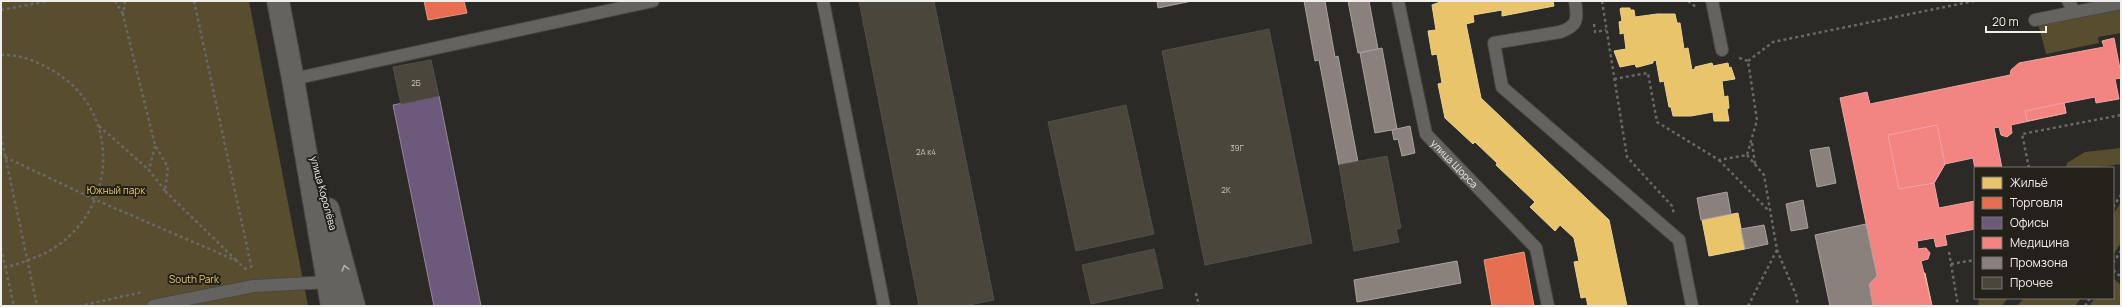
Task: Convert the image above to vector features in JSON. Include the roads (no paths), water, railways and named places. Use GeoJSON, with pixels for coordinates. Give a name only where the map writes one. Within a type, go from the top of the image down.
{"type":"FeatureCollection","features":[{"type":"Feature","properties":{"kind":"street","name":"улица Королёва"},"geometry":{"type":"LineString","coordinates":[[278,1],[332,306]]}},
{"type":"Feature","properties":{"kind":"street","name":"улица Королёва"},"geometry":{"type":"LineString","coordinates":[[293,79],[354,306]]}},
{"type":"Feature","properties":{"kind":"lane"},"geometry":{"type":"LineString","coordinates":[[293,79],[653,1]]}},
{"type":"Feature","properties":{"kind":"lane"},"geometry":{"type":"LineString","coordinates":[[823,1],[884,306]]}},
{"type":"Feature","properties":{"kind":"lane","name":"улица Щорса"},"geometry":{"type":"LineString","coordinates":[[1398,1],[1426,134],[1536,248],[1548,306]]}},
{"type":"Feature","properties":{"kind":"lane"},"geometry":{"type":"LineString","coordinates":[[1574,1],[1577,15],[1575,23],[1570,29],[1494,43],[1502,87],[1680,240],[1692,306]]}},
{"type":"Feature","properties":{"kind":"lane"},"geometry":{"type":"LineString","coordinates":[[1712,1],[1722,50]]}},
{"type":"Feature","properties":{"kind":"lane"},"geometry":{"type":"LineString","coordinates":[[2068,1],[2076,12]]}},
{"type":"Feature","properties":{"kind":"lane"},"geometry":{"type":"LineString","coordinates":[[2035,20],[2121,3]]}},
{"type":"Feature","properties":{"kind":"lane"},"geometry":{"type":"LineString","coordinates":[[153,306],[254,286],[328,282]]}},
{"type":"Feature","properties":{"kind":"park label","name":"Южный парк"},"geometry":{"type":"Point","coordinates":[116,190]}},
{"type":"Feature","properties":{"kind":"park label","name":"South Park"},"geometry":{"type":"Point","coordinates":[194,279]}}]}
